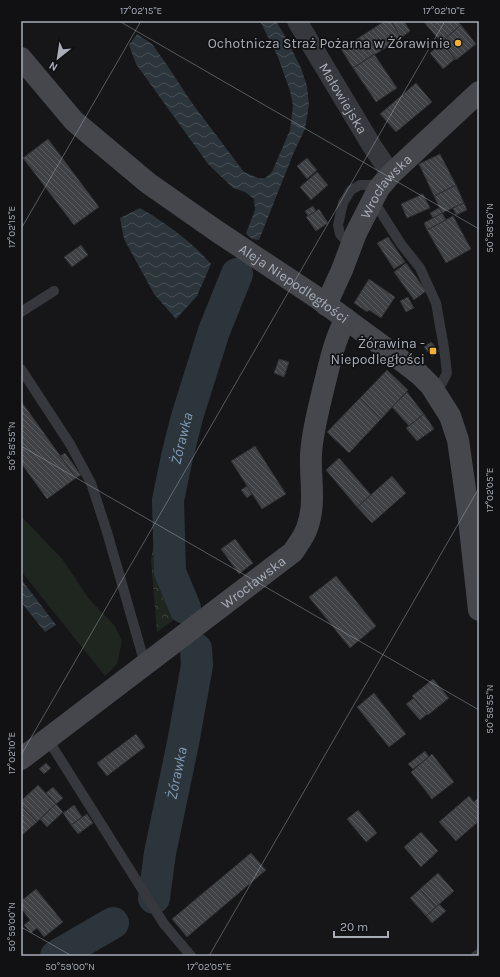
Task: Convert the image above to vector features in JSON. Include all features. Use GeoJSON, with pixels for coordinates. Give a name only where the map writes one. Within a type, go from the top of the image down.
{"type":"FeatureCollection","features":[{"type":"Feature","properties":{"kind":"street","name":"Małowiejska"},"geometry":{"type":"LineString","coordinates":[[297,21],[372,146],[381,187]]}},
{"type":"Feature","properties":{"kind":"street","name":"Aleja Niepodległości"},"geometry":{"type":"LineString","coordinates":[[21,58],[74,120],[148,183],[346,319],[419,374],[431,386],[450,416],[458,440],[468,510],[479,610]]}},
{"type":"Feature","properties":{"kind":"street","name":"Wrocławska"},"geometry":{"type":"LineString","coordinates":[[326,305],[356,234],[381,187],[479,92]]}},
{"type":"Feature","properties":{"kind":"street","name":"Wrocławska"},"geometry":{"type":"LineString","coordinates":[[21,759],[293,552],[307,529],[312,513],[313,496],[311,455],[313,437],[334,348],[340,330],[346,319]]}},
{"type":"Feature","properties":{"kind":"lane"},"geometry":{"type":"LineString","coordinates":[[381,187],[401,244],[420,268],[436,303],[447,373],[442,383],[434,391]]}},
{"type":"Feature","properties":{"kind":"lane"},"geometry":{"type":"LineString","coordinates":[[21,312],[54,291]]}},
{"type":"Feature","properties":{"kind":"lane"},"geometry":{"type":"LineString","coordinates":[[21,369],[70,444],[91,484],[107,532],[145,664]]}},
{"type":"Feature","properties":{"kind":"lane"},"geometry":{"type":"LineString","coordinates":[[47,738],[164,924],[191,956]]}},
{"type":"Feature","properties":{"kind":"green space"},"geometry":{"type":"Polygon","coordinates":[[[209,328],[177,427],[164,509],[170,585],[175,619],[157,632],[151,560],[172,423],[198,334],[209,328]]]}},
{"type":"Feature","properties":{"kind":"green space"},"geometry":{"type":"Polygon","coordinates":[[[21,516],[63,560],[89,599],[115,626],[122,641],[117,664],[105,676],[21,571],[21,516]]]}},
{"type":"Feature","properties":{"kind":"water"},"geometry":{"type":"Polygon","coordinates":[[[260,21],[276,21],[285,36],[301,68],[307,86],[309,105],[305,129],[294,152],[259,240],[252,239],[246,233],[255,210],[254,199],[245,192],[233,188],[208,164],[136,64],[129,45],[137,34],[152,44],[192,103],[244,172],[258,178],[265,178],[272,172],[290,130],[293,106],[290,91],[278,57],[260,21]]]}},
{"type":"Feature","properties":{"kind":"water"},"geometry":{"type":"Polygon","coordinates":[[[140,208],[178,233],[195,247],[211,264],[197,296],[176,319],[154,294],[124,239],[120,218],[140,208]]]}},
{"type":"Feature","properties":{"kind":"water"},"geometry":{"type":"Polygon","coordinates":[[[21,579],[56,625],[45,632],[21,602],[21,579]]]}},
{"type":"Feature","properties":{"kind":"building"},"geometry":{"type":"Polygon","coordinates":[[[385,21],[391,21],[401,38],[353,68],[341,49],[385,21]]]}},
{"type":"Feature","properties":{"kind":"building"},"geometry":{"type":"Polygon","coordinates":[[[391,21],[404,21],[410,31],[401,38],[391,21]]]}},
{"type":"Feature","properties":{"kind":"building"},"geometry":{"type":"Polygon","coordinates":[[[423,21],[457,21],[461,25],[441,42],[423,21]]]}},
{"type":"Feature","properties":{"kind":"building","name":"Ochotnicza Straż Pożarna w Żórawinie"},"geometry":{"type":"Polygon","coordinates":[[[461,25],[476,44],[456,60],[441,42],[461,25]]]}},
{"type":"Feature","properties":{"kind":"building"},"geometry":{"type":"Polygon","coordinates":[[[442,43],[455,59],[443,69],[430,53],[442,43]]]}},
{"type":"Feature","properties":{"kind":"building"},"geometry":{"type":"Polygon","coordinates":[[[374,54],[397,88],[376,102],[353,68],[374,54]]]}},
{"type":"Feature","properties":{"kind":"building"},"geometry":{"type":"Polygon","coordinates":[[[416,83],[432,102],[396,132],[380,114],[416,83]]]}},
{"type":"Feature","properties":{"kind":"building"},"geometry":{"type":"Polygon","coordinates":[[[48,139],[99,207],[74,225],[23,158],[48,139]]]}},
{"type":"Feature","properties":{"kind":"building"},"geometry":{"type":"Polygon","coordinates":[[[440,154],[456,185],[434,196],[419,164],[440,154]]]}},
{"type":"Feature","properties":{"kind":"building"},"geometry":{"type":"Polygon","coordinates":[[[307,158],[317,170],[307,179],[297,166],[307,158]]]}},
{"type":"Feature","properties":{"kind":"building"},"geometry":{"type":"Polygon","coordinates":[[[317,172],[328,185],[311,200],[300,187],[317,172]]]}},
{"type":"Feature","properties":{"kind":"building"},"geometry":{"type":"Polygon","coordinates":[[[456,185],[464,203],[442,213],[434,196],[456,185]]]}},
{"type":"Feature","properties":{"kind":"building"},"geometry":{"type":"Polygon","coordinates":[[[423,194],[430,208],[407,218],[401,204],[423,194]]]}},
{"type":"Feature","properties":{"kind":"building"},"geometry":{"type":"Polygon","coordinates":[[[464,203],[467,210],[456,215],[453,208],[464,203]]]}},
{"type":"Feature","properties":{"kind":"building"},"geometry":{"type":"Polygon","coordinates":[[[313,206],[316,211],[308,216],[305,211],[313,206]]]}},
{"type":"Feature","properties":{"kind":"building"},"geometry":{"type":"Polygon","coordinates":[[[439,208],[442,213],[433,218],[430,213],[439,208]]]}},
{"type":"Feature","properties":{"kind":"building"},"geometry":{"type":"Polygon","coordinates":[[[319,209],[328,223],[316,231],[306,217],[319,209]]]}},
{"type":"Feature","properties":{"kind":"building"},"geometry":{"type":"Polygon","coordinates":[[[442,213],[446,220],[427,230],[424,223],[442,213]]]}},
{"type":"Feature","properties":{"kind":"building"},"geometry":{"type":"Polygon","coordinates":[[[453,216],[471,249],[446,263],[427,230],[453,216]]]}},
{"type":"Feature","properties":{"kind":"building"},"geometry":{"type":"Polygon","coordinates":[[[388,237],[405,262],[394,269],[377,243],[388,237]]]}},
{"type":"Feature","properties":{"kind":"building"},"geometry":{"type":"Polygon","coordinates":[[[81,245],[88,255],[72,267],[64,257],[81,245]]]}},
{"type":"Feature","properties":{"kind":"building"},"geometry":{"type":"Polygon","coordinates":[[[406,263],[426,291],[414,300],[394,272],[406,263]]]}},
{"type":"Feature","properties":{"kind":"building"},"geometry":{"type":"Polygon","coordinates":[[[369,279],[395,297],[381,318],[369,310],[367,312],[354,303],[369,279]]]}},
{"type":"Feature","properties":{"kind":"building"},"geometry":{"type":"Polygon","coordinates":[[[408,297],[414,308],[406,312],[400,301],[408,297]]]}},
{"type":"Feature","properties":{"kind":"building"},"geometry":{"type":"Polygon","coordinates":[[[431,342],[439,351],[432,357],[424,347],[431,342]]]}},
{"type":"Feature","properties":{"kind":"building"},"geometry":{"type":"Polygon","coordinates":[[[279,359],[289,362],[284,377],[274,373],[279,359]]]}},
{"type":"Feature","properties":{"kind":"building"},"geometry":{"type":"Polygon","coordinates":[[[387,370],[408,390],[381,419],[360,398],[387,370]]]}},
{"type":"Feature","properties":{"kind":"building"},"geometry":{"type":"Polygon","coordinates":[[[407,392],[424,414],[409,426],[392,407],[407,392]]]}},
{"type":"Feature","properties":{"kind":"building"},"geometry":{"type":"Polygon","coordinates":[[[360,398],[381,419],[349,453],[327,432],[360,398]]]}},
{"type":"Feature","properties":{"kind":"building"},"geometry":{"type":"Polygon","coordinates":[[[21,401],[76,478],[47,499],[21,463],[21,401]]]}},
{"type":"Feature","properties":{"kind":"building"},"geometry":{"type":"Polygon","coordinates":[[[424,414],[434,429],[417,441],[406,428],[424,414]]]}},
{"type":"Feature","properties":{"kind":"building"},"geometry":{"type":"Polygon","coordinates":[[[255,446],[286,494],[262,509],[231,461],[255,446]]]}},
{"type":"Feature","properties":{"kind":"building"},"geometry":{"type":"Polygon","coordinates":[[[65,453],[81,475],[76,478],[60,456],[65,453]]]}},
{"type":"Feature","properties":{"kind":"building"},"geometry":{"type":"Polygon","coordinates":[[[339,458],[371,495],[357,507],[326,470],[339,458]]]}},
{"type":"Feature","properties":{"kind":"building"},"geometry":{"type":"Polygon","coordinates":[[[392,476],[406,493],[372,523],[357,507],[392,476]]]}},
{"type":"Feature","properties":{"kind":"building"},"geometry":{"type":"Polygon","coordinates":[[[247,486],[252,494],[247,498],[241,490],[247,486]]]}},
{"type":"Feature","properties":{"kind":"building"},"geometry":{"type":"Polygon","coordinates":[[[235,539],[253,563],[239,574],[221,549],[235,539]]]}},
{"type":"Feature","properties":{"kind":"building"},"geometry":{"type":"Polygon","coordinates":[[[336,576],[376,626],[350,648],[309,597],[336,576]]]}},
{"type":"Feature","properties":{"kind":"building"},"geometry":{"type":"Polygon","coordinates":[[[433,679],[449,698],[428,715],[412,696],[433,679]]]}},
{"type":"Feature","properties":{"kind":"building"},"geometry":{"type":"Polygon","coordinates":[[[374,693],[406,734],[389,747],[357,707],[374,693]]]}},
{"type":"Feature","properties":{"kind":"building"},"geometry":{"type":"Polygon","coordinates":[[[414,698],[427,714],[420,720],[406,704],[414,698]]]}},
{"type":"Feature","properties":{"kind":"building"},"geometry":{"type":"Polygon","coordinates":[[[136,734],[145,747],[107,776],[97,763],[136,734]]]}},
{"type":"Feature","properties":{"kind":"building"},"geometry":{"type":"Polygon","coordinates":[[[425,751],[429,757],[413,769],[408,764],[425,751]]]}},
{"type":"Feature","properties":{"kind":"building"},"geometry":{"type":"Polygon","coordinates":[[[432,754],[454,782],[432,799],[411,772],[432,754]]]}},
{"type":"Feature","properties":{"kind":"building"},"geometry":{"type":"Polygon","coordinates":[[[46,763],[51,768],[44,774],[39,769],[46,763]]]}},
{"type":"Feature","properties":{"kind":"building"},"geometry":{"type":"Polygon","coordinates":[[[38,785],[56,804],[37,822],[21,805],[21,801],[38,785]]]}},
{"type":"Feature","properties":{"kind":"building"},"geometry":{"type":"Polygon","coordinates":[[[53,787],[63,798],[56,804],[46,793],[53,787]]]}},
{"type":"Feature","properties":{"kind":"building"},"geometry":{"type":"Polygon","coordinates":[[[469,796],[474,802],[479,797],[479,821],[456,841],[439,822],[469,796]]]}},
{"type":"Feature","properties":{"kind":"building"},"geometry":{"type":"Polygon","coordinates":[[[56,804],[63,812],[47,827],[40,819],[56,804]]]}},
{"type":"Feature","properties":{"kind":"building"},"geometry":{"type":"Polygon","coordinates":[[[21,805],[37,822],[21,836],[21,805]]]}},
{"type":"Feature","properties":{"kind":"building"},"geometry":{"type":"Polygon","coordinates":[[[74,805],[82,817],[71,825],[63,813],[74,805]]]}},
{"type":"Feature","properties":{"kind":"building"},"geometry":{"type":"Polygon","coordinates":[[[358,810],[377,833],[366,842],[347,819],[358,810]]]}},
{"type":"Feature","properties":{"kind":"building"},"geometry":{"type":"Polygon","coordinates":[[[87,814],[93,823],[78,834],[71,825],[87,814]]]}},
{"type":"Feature","properties":{"kind":"building"},"geometry":{"type":"Polygon","coordinates":[[[421,832],[438,851],[421,867],[404,847],[421,832]]]}},
{"type":"Feature","properties":{"kind":"building"},"geometry":{"type":"Polygon","coordinates":[[[251,853],[266,870],[187,937],[172,919],[251,853]]]}},
{"type":"Feature","properties":{"kind":"building"},"geometry":{"type":"Polygon","coordinates":[[[438,873],[454,891],[436,907],[420,889],[438,873]]]}},
{"type":"Feature","properties":{"kind":"building"},"geometry":{"type":"Polygon","coordinates":[[[36,889],[63,922],[44,937],[37,928],[31,933],[24,925],[30,920],[21,908],[21,901],[36,889]]]}},
{"type":"Feature","properties":{"kind":"building"},"geometry":{"type":"Polygon","coordinates":[[[420,889],[436,907],[426,916],[410,898],[420,889]]]}},
{"type":"Feature","properties":{"kind":"building"},"geometry":{"type":"Polygon","coordinates":[[[439,904],[446,911],[432,923],[426,916],[439,904]]]}},
{"type":"Feature","properties":{"kind":"waterway","name":"Żórawka"},"geometry":{"type":"LineString","coordinates":[[185,608],[170,572],[168,500],[187,417],[214,331],[237,274]]}},
{"type":"Feature","properties":{"kind":"waterway","name":"Żórawka"},"geometry":{"type":"LineString","coordinates":[[154,898],[160,853],[183,743],[197,665],[196,649]]}},
{"type":"Feature","properties":{"kind":"waterway","name":"Żórawka"},"geometry":{"type":"LineString","coordinates":[[56,956],[113,923]]}},
{"type":"Feature","properties":{"kind":"place","name":"Ochotnicza Straż Pożarna w Żórawinie"},"geometry":{"type":"Point","coordinates":[458,43]}},
{"type":"Feature","properties":{"kind":"place","name":"Żórawina - Niepodległości"},"geometry":{"type":"Point","coordinates":[433,351]}}]}
